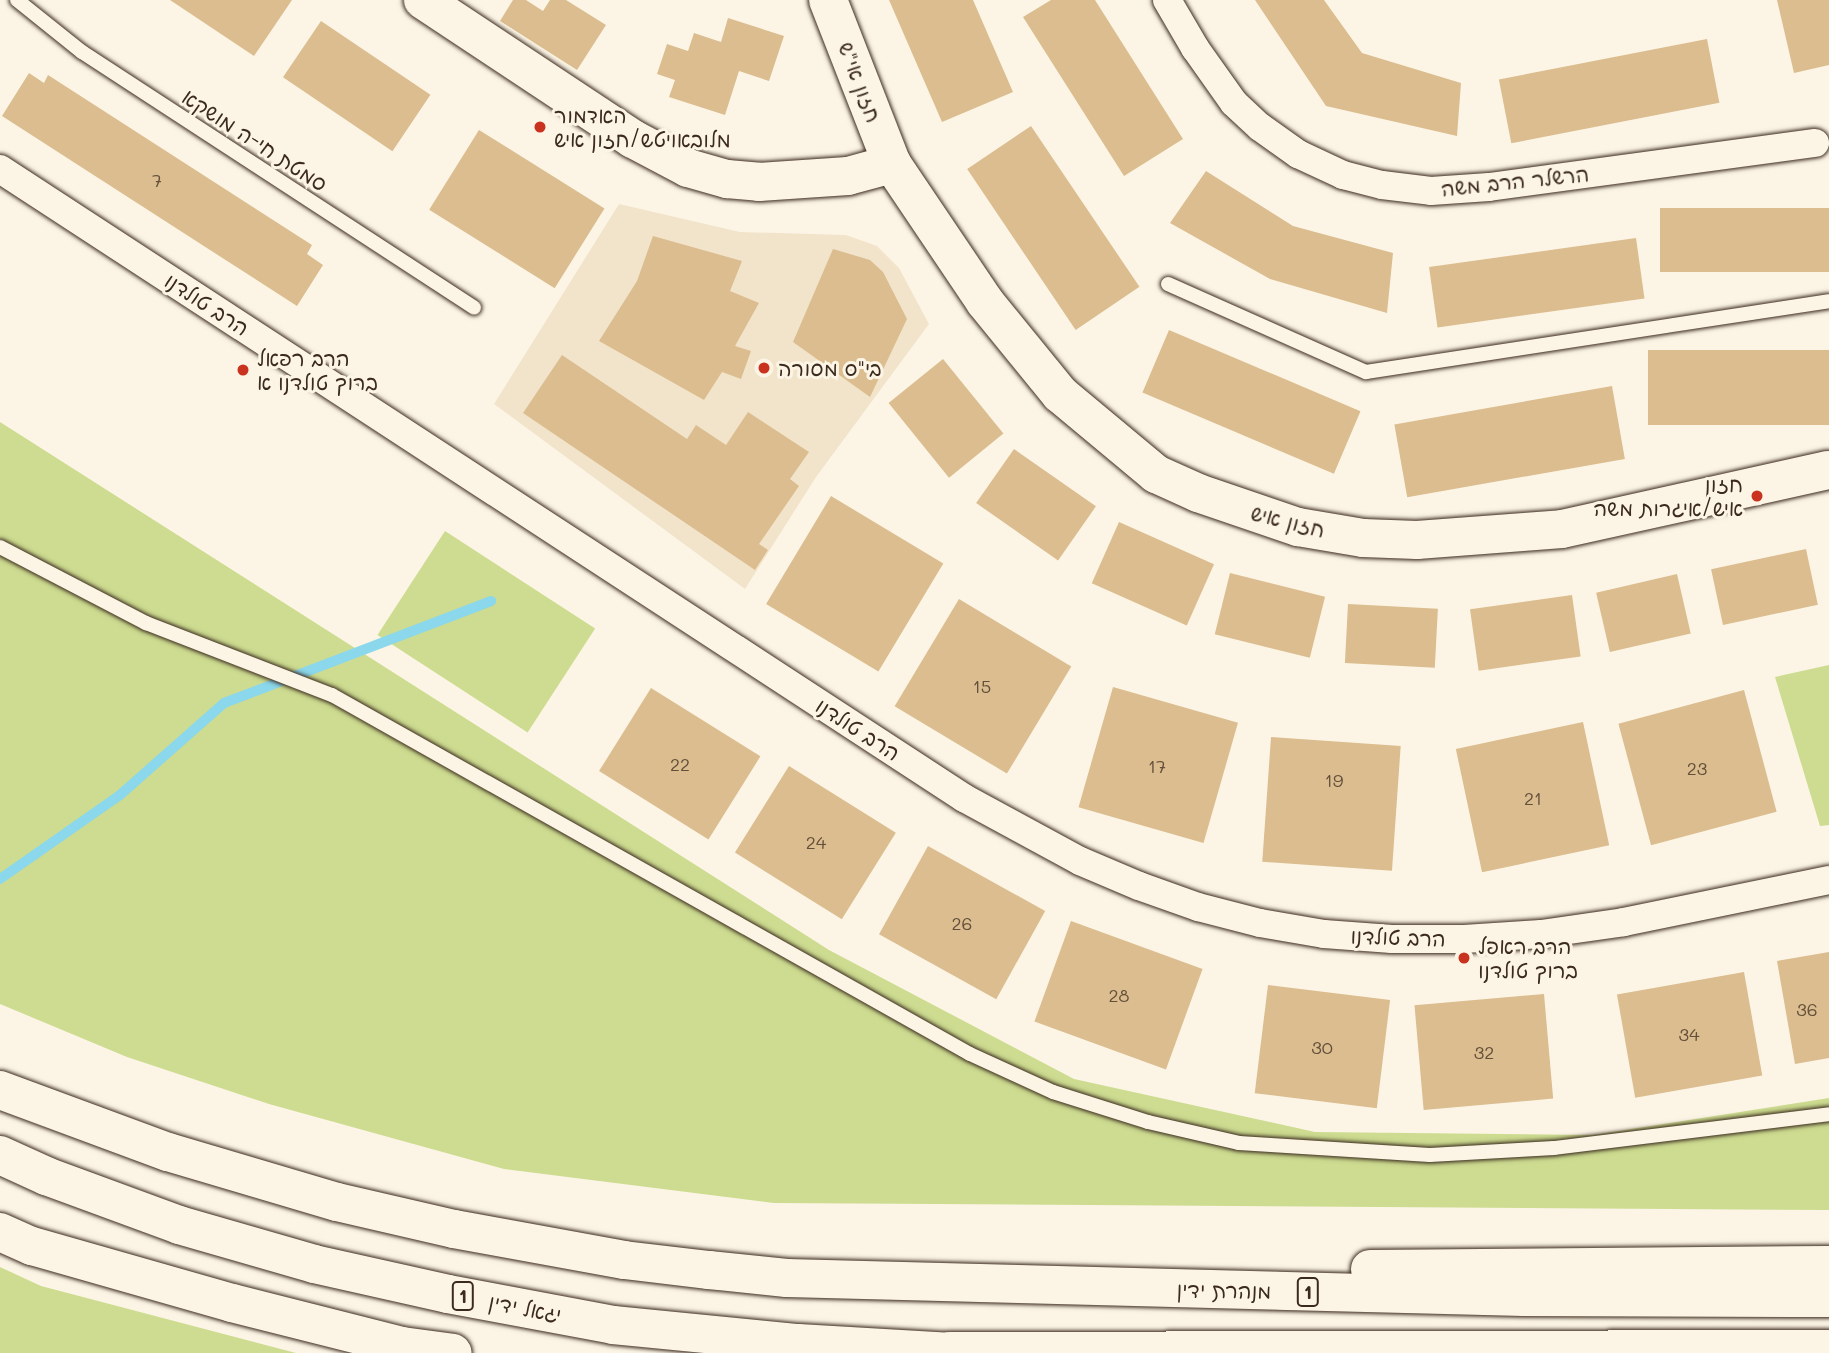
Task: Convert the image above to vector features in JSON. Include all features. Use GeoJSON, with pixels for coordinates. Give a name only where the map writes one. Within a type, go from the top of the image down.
{"type":"FeatureCollection","features":[{"type":"Feature","properties":{"kind":"main road"},"geometry":{"type":"LineString","coordinates":[[423,0],[633,139],[688,168],[727,179],[759,182],[848,176],[892,164]]}},
{"type":"Feature","properties":{"kind":"main road","name":"חזון אי\"ש"},"geometry":{"type":"LineString","coordinates":[[828,0],[892,164]]}},
{"type":"Feature","properties":{"kind":"main road","name":"חזון איש"},"geometry":{"type":"LineString","coordinates":[[892,164],[985,302],[1059,394],[1156,474],[1248,512],[1298,527],[1363,538],[1483,537],[1562,529],[1829,470]]}},
{"type":"Feature","properties":{"kind":"main road","name":"1"},"geometry":{"type":"LineString","coordinates":[[0,1090],[168,1152],[337,1202],[454,1229],[624,1260],[787,1278]]}},
{"type":"Feature","properties":{"kind":"main road","name":"יגאל ידין"},"geometry":{"type":"LineString","coordinates":[[0,1155],[179,1225],[314,1264],[449,1294],[613,1325],[798,1343],[959,1352]]}},
{"type":"Feature","properties":{"kind":"main road"},"geometry":{"type":"LineString","coordinates":[[0,1232],[32,1246],[232,1303],[402,1346],[453,1353]]}},
{"type":"Feature","properties":{"kind":"main road"},"geometry":{"type":"LineString","coordinates":[[787,1278],[1575,1265],[1829,1265]]}},
{"type":"Feature","properties":{"kind":"main road","name":"מנהרת ידין"},"geometry":{"type":"LineString","coordinates":[[787,1278],[1524,1297],[1829,1298]]}},
{"type":"Feature","properties":{"kind":"main road","name":"1"},"geometry":{"type":"LineString","coordinates":[[959,1352],[1829,1349]]}},
{"type":"Feature","properties":{"kind":"street","name":"הרשלר הרב משה"},"geometry":{"type":"LineString","coordinates":[[1167,0],[1195,48],[1234,103],[1260,127],[1298,154],[1343,175],[1382,185],[1431,191],[1489,187],[1815,143]]}},
{"type":"Feature","properties":{"kind":"street","name":"הרב טולדנו"},"geometry":{"type":"LineString","coordinates":[[0,169],[964,797],[1080,862],[1139,886],[1198,907],[1259,923],[1311,932],[1392,940],[1541,934],[1624,922],[1829,880]]}},
{"type":"Feature","properties":{"kind":"lane","name":"סמטת חי-ה מושקא"},"geometry":{"type":"LineString","coordinates":[[17,0],[82,52],[474,308]]}},
{"type":"Feature","properties":{"kind":"lane"},"geometry":{"type":"LineString","coordinates":[[1168,285],[1366,372],[1829,301]]}},
{"type":"Feature","properties":{"kind":"lane"},"geometry":{"type":"LineString","coordinates":[[0,548],[146,623],[332,695],[970,1054],[1053,1091],[1148,1122],[1239,1143],[1430,1154],[1554,1148],[1829,1114]]}},
{"type":"Feature","properties":{"kind":"shaded area"},"geometry":{"type":"Polygon","coordinates":[[[619,204],[740,232],[846,235],[877,246],[899,268],[929,324],[816,477],[745,589],[494,404],[619,204]]]}},
{"type":"Feature","properties":{"kind":"green space"},"geometry":{"type":"Polygon","coordinates":[[[0,422],[829,950],[1074,1079],[1315,1132],[1593,1135],[1829,1098],[1829,1210],[774,1203],[504,1169],[269,1104],[127,1057],[0,1004],[0,422]]]}},
{"type":"Feature","properties":{"kind":"green space"},"geometry":{"type":"Polygon","coordinates":[[[445,531],[595,628],[528,732],[377,635],[445,531]]]}},
{"type":"Feature","properties":{"kind":"green space"},"geometry":{"type":"Polygon","coordinates":[[[1829,665],[1829,825],[1820,826],[1775,677],[1829,665]]]}},
{"type":"Feature","properties":{"kind":"green space"},"geometry":{"type":"Polygon","coordinates":[[[0,1267],[41,1286],[296,1353],[0,1353],[0,1267]]]}},
{"type":"Feature","properties":{"kind":"building"},"geometry":{"type":"Polygon","coordinates":[[[170,0],[292,0],[254,56],[170,0]]]}},
{"type":"Feature","properties":{"kind":"building"},"geometry":{"type":"Polygon","coordinates":[[[513,0],[526,0],[543,11],[550,0],[566,0],[606,25],[577,70],[500,21],[513,0]]]}},
{"type":"Feature","properties":{"kind":"building"},"geometry":{"type":"Polygon","coordinates":[[[889,0],[973,0],[1013,92],[942,122],[889,0]]]}},
{"type":"Feature","properties":{"kind":"building"},"geometry":{"type":"Polygon","coordinates":[[[1051,0],[1095,0],[1183,139],[1124,176],[1023,17],[1051,0]]]}},
{"type":"Feature","properties":{"kind":"building"},"geometry":{"type":"Polygon","coordinates":[[[1255,0],[1324,0],[1362,53],[1461,83],[1457,136],[1326,106],[1255,0]]]}},
{"type":"Feature","properties":{"kind":"building"},"geometry":{"type":"Polygon","coordinates":[[[1777,0],[1829,0],[1829,65],[1794,73],[1777,0]]]}},
{"type":"Feature","properties":{"kind":"building"},"geometry":{"type":"Polygon","coordinates":[[[728,18],[784,36],[769,81],[739,71],[725,115],[669,97],[675,80],[657,74],[667,44],[688,51],[694,33],[721,42],[728,18]]]}},
{"type":"Feature","properties":{"kind":"building"},"geometry":{"type":"Polygon","coordinates":[[[321,21],[430,95],[392,151],[283,77],[321,21]]]}},
{"type":"Feature","properties":{"kind":"building"},"geometry":{"type":"Polygon","coordinates":[[[1707,39],[1719,103],[1511,143],[1499,79],[1707,39]]]}},
{"type":"Feature","properties":{"kind":"building"},"geometry":{"type":"Polygon","coordinates":[[[29,73],[44,83],[48,75],[312,245],[307,254],[323,265],[297,306],[2,116],[29,73]]]}},
{"type":"Feature","properties":{"kind":"building"},"geometry":{"type":"Polygon","coordinates":[[[1031,126],[1139,287],[1076,330],[967,169],[1031,126]]]}},
{"type":"Feature","properties":{"kind":"building"},"geometry":{"type":"Polygon","coordinates":[[[479,130],[605,208],[555,288],[429,210],[479,130]]]}},
{"type":"Feature","properties":{"kind":"building"},"geometry":{"type":"Polygon","coordinates":[[[1206,171],[1293,226],[1393,253],[1387,313],[1270,279],[1170,223],[1206,171]]]}},
{"type":"Feature","properties":{"kind":"building"},"geometry":{"type":"Polygon","coordinates":[[[1660,208],[1829,208],[1829,272],[1660,272],[1660,208]]]}},
{"type":"Feature","properties":{"kind":"building"},"geometry":{"type":"Polygon","coordinates":[[[653,236],[742,261],[730,291],[759,303],[735,346],[751,351],[741,379],[722,372],[704,400],[599,341],[637,281],[653,236]]]}},
{"type":"Feature","properties":{"kind":"building"},"geometry":{"type":"Polygon","coordinates":[[[1636,238],[1644,298],[1438,327],[1429,267],[1636,238]]]}},
{"type":"Feature","properties":{"kind":"building"},"geometry":{"type":"Polygon","coordinates":[[[833,249],[870,260],[883,272],[907,319],[870,397],[793,342],[833,249]]]}},
{"type":"Feature","properties":{"kind":"building"},"geometry":{"type":"Polygon","coordinates":[[[1169,330],[1360,411],[1334,474],[1142,393],[1169,330]]]}},
{"type":"Feature","properties":{"kind":"building"},"geometry":{"type":"Polygon","coordinates":[[[1648,350],[1829,350],[1829,425],[1648,425],[1648,350]]]}},
{"type":"Feature","properties":{"kind":"building"},"geometry":{"type":"Polygon","coordinates":[[[562,355],[687,439],[696,425],[726,445],[748,412],[809,452],[790,479],[799,486],[759,544],[768,550],[755,570],[523,413],[562,355]]]}},
{"type":"Feature","properties":{"kind":"building"},"geometry":{"type":"Polygon","coordinates":[[[943,359],[1003,434],[949,478],[889,403],[943,359]]]}},
{"type":"Feature","properties":{"kind":"building"},"geometry":{"type":"Polygon","coordinates":[[[1612,386],[1625,459],[1407,497],[1394,424],[1612,386]]]}},
{"type":"Feature","properties":{"kind":"building"},"geometry":{"type":"Polygon","coordinates":[[[1014,449],[1096,506],[1058,560],[976,503],[1014,449]]]}},
{"type":"Feature","properties":{"kind":"building"},"geometry":{"type":"Polygon","coordinates":[[[831,496],[943,563],[878,671],[766,604],[831,496]]]}},
{"type":"Feature","properties":{"kind":"building"},"geometry":{"type":"Polygon","coordinates":[[[1119,522],[1214,564],[1187,626],[1092,583],[1119,522]]]}},
{"type":"Feature","properties":{"kind":"building"},"geometry":{"type":"Polygon","coordinates":[[[1806,549],[1818,605],[1723,625],[1711,569],[1806,549]]]}},
{"type":"Feature","properties":{"kind":"building"},"geometry":{"type":"Polygon","coordinates":[[[1230,573],[1325,597],[1310,658],[1215,634],[1230,573]]]}},
{"type":"Feature","properties":{"kind":"building"},"geometry":{"type":"Polygon","coordinates":[[[1677,574],[1691,633],[1610,652],[1596,593],[1677,574]]]}},
{"type":"Feature","properties":{"kind":"building"},"geometry":{"type":"Polygon","coordinates":[[[1572,595],[1581,656],[1479,671],[1470,609],[1572,595]]]}},
{"type":"Feature","properties":{"kind":"building"},"geometry":{"type":"Polygon","coordinates":[[[959,599],[1071,666],[1007,774],[895,706],[959,599]]]}},
{"type":"Feature","properties":{"kind":"building"},"geometry":{"type":"Polygon","coordinates":[[[1348,604],[1438,609],[1435,668],[1345,663],[1348,604]]]}},
{"type":"Feature","properties":{"kind":"building"},"geometry":{"type":"Polygon","coordinates":[[[1113,687],[1238,723],[1204,843],[1079,807],[1113,687]]]}},
{"type":"Feature","properties":{"kind":"building"},"geometry":{"type":"Polygon","coordinates":[[[651,688],[760,756],[708,839],[599,771],[651,688]]]}},
{"type":"Feature","properties":{"kind":"building"},"geometry":{"type":"Polygon","coordinates":[[[1744,690],[1777,812],[1651,845],[1618,724],[1744,690]]]}},
{"type":"Feature","properties":{"kind":"building"},"geometry":{"type":"Polygon","coordinates":[[[1583,722],[1609,845],[1482,872],[1456,749],[1583,722]]]}},
{"type":"Feature","properties":{"kind":"building"},"geometry":{"type":"Polygon","coordinates":[[[1271,737],[1401,746],[1392,871],[1262,862],[1271,737]]]}},
{"type":"Feature","properties":{"kind":"building"},"geometry":{"type":"Polygon","coordinates":[[[789,766],[896,833],[842,919],[735,853],[789,766]]]}},
{"type":"Feature","properties":{"kind":"building"},"geometry":{"type":"Polygon","coordinates":[[[928,846],[1045,911],[996,999],[879,934],[928,846]]]}},
{"type":"Feature","properties":{"kind":"building"},"geometry":{"type":"Polygon","coordinates":[[[1071,921],[1203,969],[1166,1069],[1034,1022],[1071,921]]]}},
{"type":"Feature","properties":{"kind":"building"},"geometry":{"type":"Polygon","coordinates":[[[1829,952],[1829,1058],[1795,1064],[1777,961],[1829,952]]]}},
{"type":"Feature","properties":{"kind":"building"},"geometry":{"type":"Polygon","coordinates":[[[1744,972],[1762,1075],[1635,1098],[1617,994],[1744,972]]]}},
{"type":"Feature","properties":{"kind":"building"},"geometry":{"type":"Polygon","coordinates":[[[1268,985],[1390,1000],[1377,1108],[1255,1093],[1268,985]]]}},
{"type":"Feature","properties":{"kind":"building"},"geometry":{"type":"Polygon","coordinates":[[[1544,994],[1553,1099],[1424,1110],[1414,1005],[1544,994]]]}},
{"type":"Feature","properties":{"kind":"waterway"},"geometry":{"type":"LineString","coordinates":[[0,879],[120,795],[224,703],[491,601]]}},
{"type":"Feature","properties":{"kind":"place","name":"האדמור מלובאויטש/חזון איש"},"geometry":{"type":"Point","coordinates":[540,127]}},
{"type":"Feature","properties":{"kind":"place","name":"בי\"ס מסורה"},"geometry":{"type":"Point","coordinates":[764,368]}},
{"type":"Feature","properties":{"kind":"place","name":"הרב רפאל ברוך טולדנו א"},"geometry":{"type":"Point","coordinates":[243,370]}},
{"type":"Feature","properties":{"kind":"place","name":"חזון איש/איגרות משה"},"geometry":{"type":"Point","coordinates":[1757,496]}},
{"type":"Feature","properties":{"kind":"place","name":"הרב ראפל ברוך טולדנו"},"geometry":{"type":"Point","coordinates":[1464,958]}}]}
